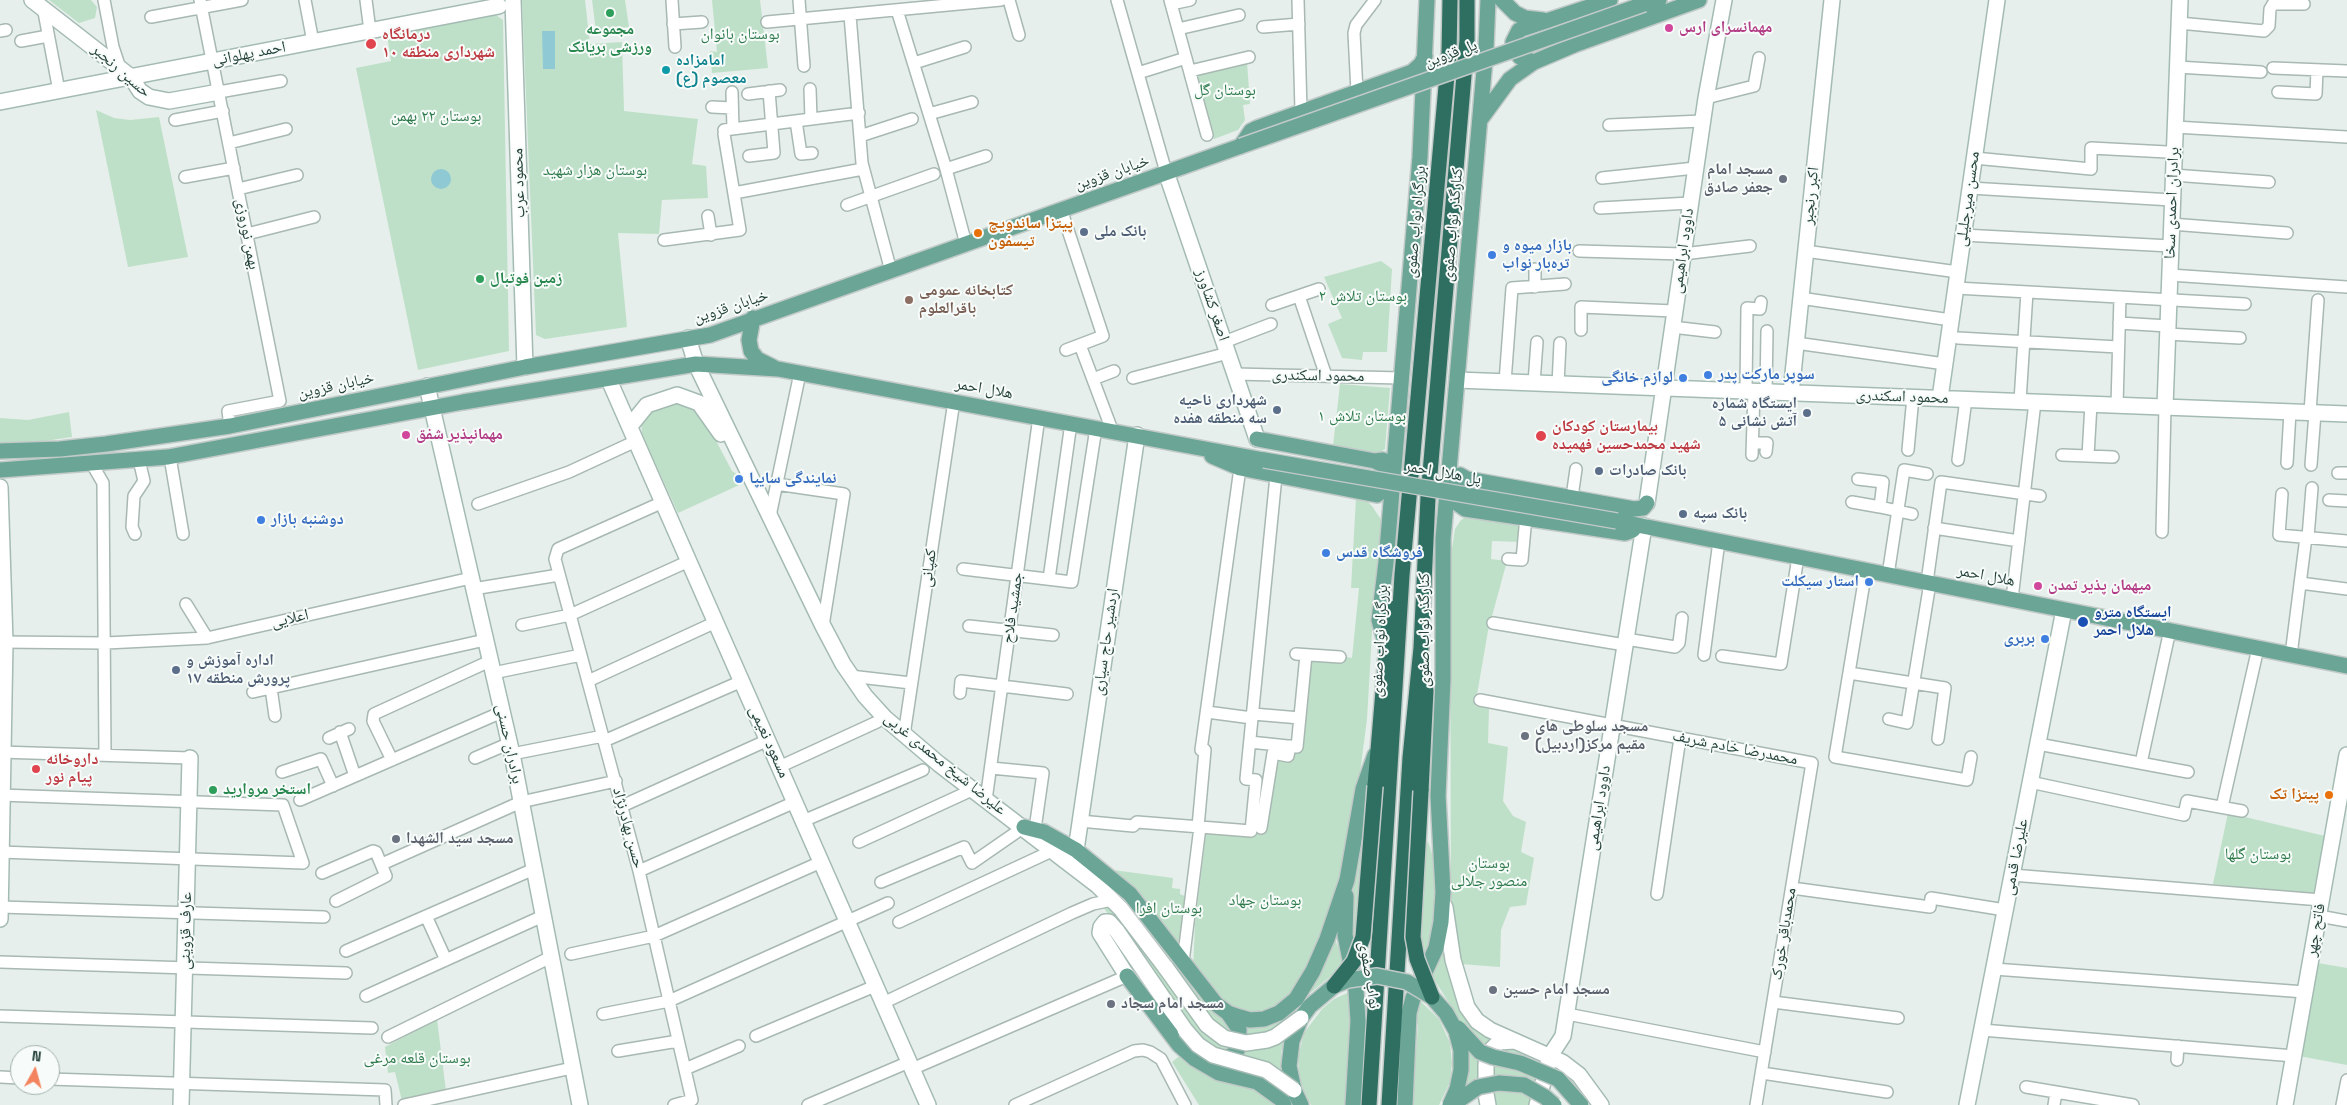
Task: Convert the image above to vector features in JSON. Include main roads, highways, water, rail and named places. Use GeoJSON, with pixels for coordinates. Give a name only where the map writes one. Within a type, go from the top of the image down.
{"type":"FeatureCollection","features":[{"type":"Feature","properties":{"kind":"highway","name":"بزرگراه نواب صفوی"},"geometry":{"type":"LineString","coordinates":[[1369,1105],[1402,575],[1449,53],[1450,0]]}},
{"type":"Feature","properties":{"kind":"highway"},"geometry":{"type":"LineString","coordinates":[[1389,1105],[1410,758],[1421,648],[1428,497],[1466,50],[1467,0]]}},
{"type":"Feature","properties":{"kind":"highway"},"geometry":{"type":"LineString","coordinates":[[1334,986],[1356,956],[1363,937],[1386,646],[1391,602],[1402,575]]}},
{"type":"Feature","properties":{"kind":"highway"},"geometry":{"type":"LineString","coordinates":[[1421,648],[1427,671],[1413,937],[1417,959],[1432,997]]}},
{"type":"Feature","properties":{"kind":"main road"},"geometry":{"type":"LineString","coordinates":[[1386,646],[1379,620],[1390,517],[1420,157],[1427,0]]}},
{"type":"Feature","properties":{"kind":"main road","name":"کنارگذر نواب صفوی"},"geometry":{"type":"LineString","coordinates":[[1405,1105],[1409,1013],[1413,998],[1436,948],[1443,892],[1438,796],[1443,678],[1443,539],[1480,122],[1488,0]]}},
{"type":"Feature","properties":{"kind":"main road"},"geometry":{"type":"LineString","coordinates":[[1502,0],[1525,18],[1552,20]]}},
{"type":"Feature","properties":{"kind":"main road"},"geometry":{"type":"LineString","coordinates":[[1534,62],[1520,58],[1516,52],[1514,37],[1524,28],[1607,0]]}},
{"type":"Feature","properties":{"kind":"main road","name":"پل قزوین"},"geometry":{"type":"LineString","coordinates":[[1414,85],[1659,0]]}},
{"type":"Feature","properties":{"kind":"main road"},"geometry":{"type":"LineString","coordinates":[[1480,122],[1510,79],[1534,62],[1574,44],[1699,0]]}},
{"type":"Feature","properties":{"kind":"main road"},"geometry":{"type":"LineString","coordinates":[[1241,146],[1251,131],[1257,128],[1412,72],[1421,64],[1425,56]]}},
{"type":"Feature","properties":{"kind":"main road","name":"خیابان قزوین"},"geometry":{"type":"LineString","coordinates":[[0,452],[98,445],[230,426],[525,367],[710,335],[753,318],[891,271],[1414,85]]}},
{"type":"Feature","properties":{"kind":"main road"},"geometry":{"type":"LineString","coordinates":[[753,318],[749,340],[752,351],[757,360],[778,369]]}},
{"type":"Feature","properties":{"kind":"main road","name":"هلال احمر"},"geometry":{"type":"LineString","coordinates":[[0,470],[170,457],[528,390],[609,380],[696,364],[778,369],[1112,430],[1264,460]]}},
{"type":"Feature","properties":{"kind":"main road"},"geometry":{"type":"LineString","coordinates":[[1257,439],[1375,461],[1385,460],[1394,455]]}},
{"type":"Feature","properties":{"kind":"main road"},"geometry":{"type":"LineString","coordinates":[[1189,446],[1240,468],[1377,495],[1382,492],[1389,480],[1388,469],[1375,461]]}},
{"type":"Feature","properties":{"kind":"main road"},"geometry":{"type":"LineString","coordinates":[[1450,451],[1453,468],[1457,474],[1467,479],[1634,509],[1643,508],[1647,503]]}},
{"type":"Feature","properties":{"kind":"main road","name":"پل هلال احمر"},"geometry":{"type":"LineString","coordinates":[[1264,460],[1617,521]]}},
{"type":"Feature","properties":{"kind":"main road"},"geometry":{"type":"LineString","coordinates":[[1467,479],[1459,482],[1453,494],[1454,501],[1465,509],[1626,533],[1644,526]]}},
{"type":"Feature","properties":{"kind":"main road"},"geometry":{"type":"LineString","coordinates":[[1367,493],[1379,503],[1390,517]]}},
{"type":"Feature","properties":{"kind":"main road"},"geometry":{"type":"LineString","coordinates":[[1443,539],[1453,517],[1465,509]]}},
{"type":"Feature","properties":{"kind":"main road","name":"هلال احمر"},"geometry":{"type":"LineString","coordinates":[[1617,521],[2347,666]]}},
{"type":"Feature","properties":{"kind":"main road"},"geometry":{"type":"LineString","coordinates":[[1228,1013],[1250,1020],[1264,1019],[1279,1013],[1296,999],[1313,971],[1327,938],[1346,880],[1363,790],[1377,750]]}},
{"type":"Feature","properties":{"kind":"main road"},"geometry":{"type":"LineString","coordinates":[[1029,828],[1076,850],[1130,894],[1205,992],[1228,1013],[1239,1029],[1239,1047],[1235,1053],[1221,1061],[1195,1059]]}},
{"type":"Feature","properties":{"kind":"main road","name":"نواب صفوی"},"geometry":{"type":"LineString","coordinates":[[1346,880],[1345,935],[1356,990],[1358,1020],[1352,1105]]}},
{"type":"Feature","properties":{"kind":"main road"},"geometry":{"type":"LineString","coordinates":[[1127,976],[1179,1045],[1195,1059],[1218,1073],[1257,1082],[1282,1100],[1284,1105]]}},
{"type":"Feature","properties":{"kind":"main road"},"geometry":{"type":"LineString","coordinates":[[1301,1105],[1294,1090],[1289,1066],[1292,1041],[1301,1018],[1321,995],[1334,986],[1348,980],[1377,976],[1407,982],[1432,997],[1471,1044],[1480,1052],[1545,1072],[1558,1079],[1581,1105]]}},
{"type":"Feature","properties":{"kind":"main road"},"geometry":{"type":"LineString","coordinates":[[1446,1013],[1456,1030],[1461,1050],[1461,1070],[1451,1105]]}},
{"type":"Feature","properties":{"kind":"main road"},"geometry":{"type":"LineString","coordinates":[[1451,1105],[1478,1087],[1499,1083],[1524,1085],[1545,1097],[1554,1105]]}},
{"type":"Feature","properties":{"kind":"water"},"geometry":{"type":"Polygon","coordinates":[[[542,31],[555,31],[555,69],[543,69],[542,31]]]}},
{"type":"Feature","properties":{"kind":"water"},"geometry":{"type":"Polygon","coordinates":[[[437,169],[445,169],[451,175],[451,183],[445,189],[437,189],[431,183],[431,175],[437,169]]]}},
{"type":"Feature","properties":{"kind":"place","name":"مجموعه ورزشی بریانک"},"geometry":{"type":"Point","coordinates":[610,13]}},
{"type":"Feature","properties":{"kind":"place","name":"مهمانسرای ارس"},"geometry":{"type":"Point","coordinates":[1669,28]}},
{"type":"Feature","properties":{"kind":"place","name":"درمانگاه شهرداری منطقه ۱۰"},"geometry":{"type":"Point","coordinates":[371,44]}},
{"type":"Feature","properties":{"kind":"place","name":"امامزاده معصوم (ع)"},"geometry":{"type":"Point","coordinates":[666,70]}},
{"type":"Feature","properties":{"kind":"place","name":"مسجد امام جعفر صادق"},"geometry":{"type":"Point","coordinates":[1783,179]}},
{"type":"Feature","properties":{"kind":"place","name":"بانک ملی"},"geometry":{"type":"Point","coordinates":[1084,232]}},
{"type":"Feature","properties":{"kind":"place","name":"پیتزا ساندویچ تیسفون"},"geometry":{"type":"Point","coordinates":[978,233]}},
{"type":"Feature","properties":{"kind":"place","name":"بازار میوه و تره‌بار نواب"},"geometry":{"type":"Point","coordinates":[1492,255]}},
{"type":"Feature","properties":{"kind":"place","name":"زمین فوتبال"},"geometry":{"type":"Point","coordinates":[480,279]}},
{"type":"Feature","properties":{"kind":"place","name":"کتابخانه عمومی باقرالعلوم"},"geometry":{"type":"Point","coordinates":[909,300]}},
{"type":"Feature","properties":{"kind":"place","name":"سوپر مارکت پدر"},"geometry":{"type":"Point","coordinates":[1708,375]}},
{"type":"Feature","properties":{"kind":"place","name":"لوازم خانگی"},"geometry":{"type":"Point","coordinates":[1683,378]}},
{"type":"Feature","properties":{"kind":"place","name":"شهرداری ناحیه سه منطقه هفده"},"geometry":{"type":"Point","coordinates":[1277,410]}},
{"type":"Feature","properties":{"kind":"place","name":"ایستگاه شماره ۵ آتش نشانی"},"geometry":{"type":"Point","coordinates":[1807,413]}},
{"type":"Feature","properties":{"kind":"place","name":"مهمانپذیر شفق"},"geometry":{"type":"Point","coordinates":[406,435]}},
{"type":"Feature","properties":{"kind":"place","name":"بیمارستان کودکان شهید محمدحسین فهمیده"},"geometry":{"type":"Point","coordinates":[1541,436]}},
{"type":"Feature","properties":{"kind":"place","name":"بانک صادرات"},"geometry":{"type":"Point","coordinates":[1599,471]}},
{"type":"Feature","properties":{"kind":"place","name":"نمایندگی سایپا"},"geometry":{"type":"Point","coordinates":[739,479]}},
{"type":"Feature","properties":{"kind":"place","name":"بانک سپه"},"geometry":{"type":"Point","coordinates":[1683,514]}},
{"type":"Feature","properties":{"kind":"place","name":"دوشنبه بازار"},"geometry":{"type":"Point","coordinates":[261,520]}},
{"type":"Feature","properties":{"kind":"place","name":"فروشگاه قدس"},"geometry":{"type":"Point","coordinates":[1326,553]}},
{"type":"Feature","properties":{"kind":"place","name":"استار سیکلت"},"geometry":{"type":"Point","coordinates":[1869,582]}},
{"type":"Feature","properties":{"kind":"place","name":"میهمان پذیر تمدن"},"geometry":{"type":"Point","coordinates":[2038,586]}},
{"type":"Feature","properties":{"kind":"place","name":"ایستگاه مترو هلال احمر"},"geometry":{"type":"Point","coordinates":[2083,622]}},
{"type":"Feature","properties":{"kind":"place","name":"بربری"},"geometry":{"type":"Point","coordinates":[2045,639]}},
{"type":"Feature","properties":{"kind":"place","name":"اداره آموزش و پرورش منطقه ۱۷"},"geometry":{"type":"Point","coordinates":[176,670]}},
{"type":"Feature","properties":{"kind":"place","name":"مسجد سلوطی های مقیم مرکز(اردبیل)"},"geometry":{"type":"Point","coordinates":[1525,736]}},
{"type":"Feature","properties":{"kind":"place","name":"داروخانه پیام نور"},"geometry":{"type":"Point","coordinates":[36,769]}},
{"type":"Feature","properties":{"kind":"place","name":"استخر مروارید"},"geometry":{"type":"Point","coordinates":[213,790]}},
{"type":"Feature","properties":{"kind":"place","name":"پیتزا تک"},"geometry":{"type":"Point","coordinates":[2329,795]}},
{"type":"Feature","properties":{"kind":"place","name":"مسجد سید الشهدا"},"geometry":{"type":"Point","coordinates":[396,839]}},
{"type":"Feature","properties":{"kind":"place","name":"مسجد امام حسین"},"geometry":{"type":"Point","coordinates":[1493,990]}},
{"type":"Feature","properties":{"kind":"place","name":"مسجد امام سجاد"},"geometry":{"type":"Point","coordinates":[1111,1004]}},
{"type":"Feature","properties":{"kind":"park label","name":"بوستان بانوان"},"geometry":{"type":"Point","coordinates":[740,35]}},
{"type":"Feature","properties":{"kind":"park label","name":"بوستان گل"},"geometry":{"type":"Point","coordinates":[1225,91]}},
{"type":"Feature","properties":{"kind":"park label","name":"بوستان ۲۲ بهمن"},"geometry":{"type":"Point","coordinates":[436,117]}},
{"type":"Feature","properties":{"kind":"park label","name":"بوستان هزار شهید"},"geometry":{"type":"Point","coordinates":[595,171]}},
{"type":"Feature","properties":{"kind":"park label","name":"بوستان تلاش ۲"},"geometry":{"type":"Point","coordinates":[1363,297]}},
{"type":"Feature","properties":{"kind":"park label","name":"بوستان تلاش ۱"},"geometry":{"type":"Point","coordinates":[1362,417]}},
{"type":"Feature","properties":{"kind":"park label","name":"بوستان گلها"},"geometry":{"type":"Point","coordinates":[2258,855]}},
{"type":"Feature","properties":{"kind":"park label","name":"بوستان منصور جلالی"},"geometry":{"type":"Point","coordinates":[1489,873]}},
{"type":"Feature","properties":{"kind":"park label","name":"بوستان جهاد"},"geometry":{"type":"Point","coordinates":[1265,901]}},
{"type":"Feature","properties":{"kind":"park label","name":"بوستان افرا"},"geometry":{"type":"Point","coordinates":[1169,909]}},
{"type":"Feature","properties":{"kind":"park label","name":"بوستان قلعه مرغی"},"geometry":{"type":"Point","coordinates":[417,1059]}}]}
